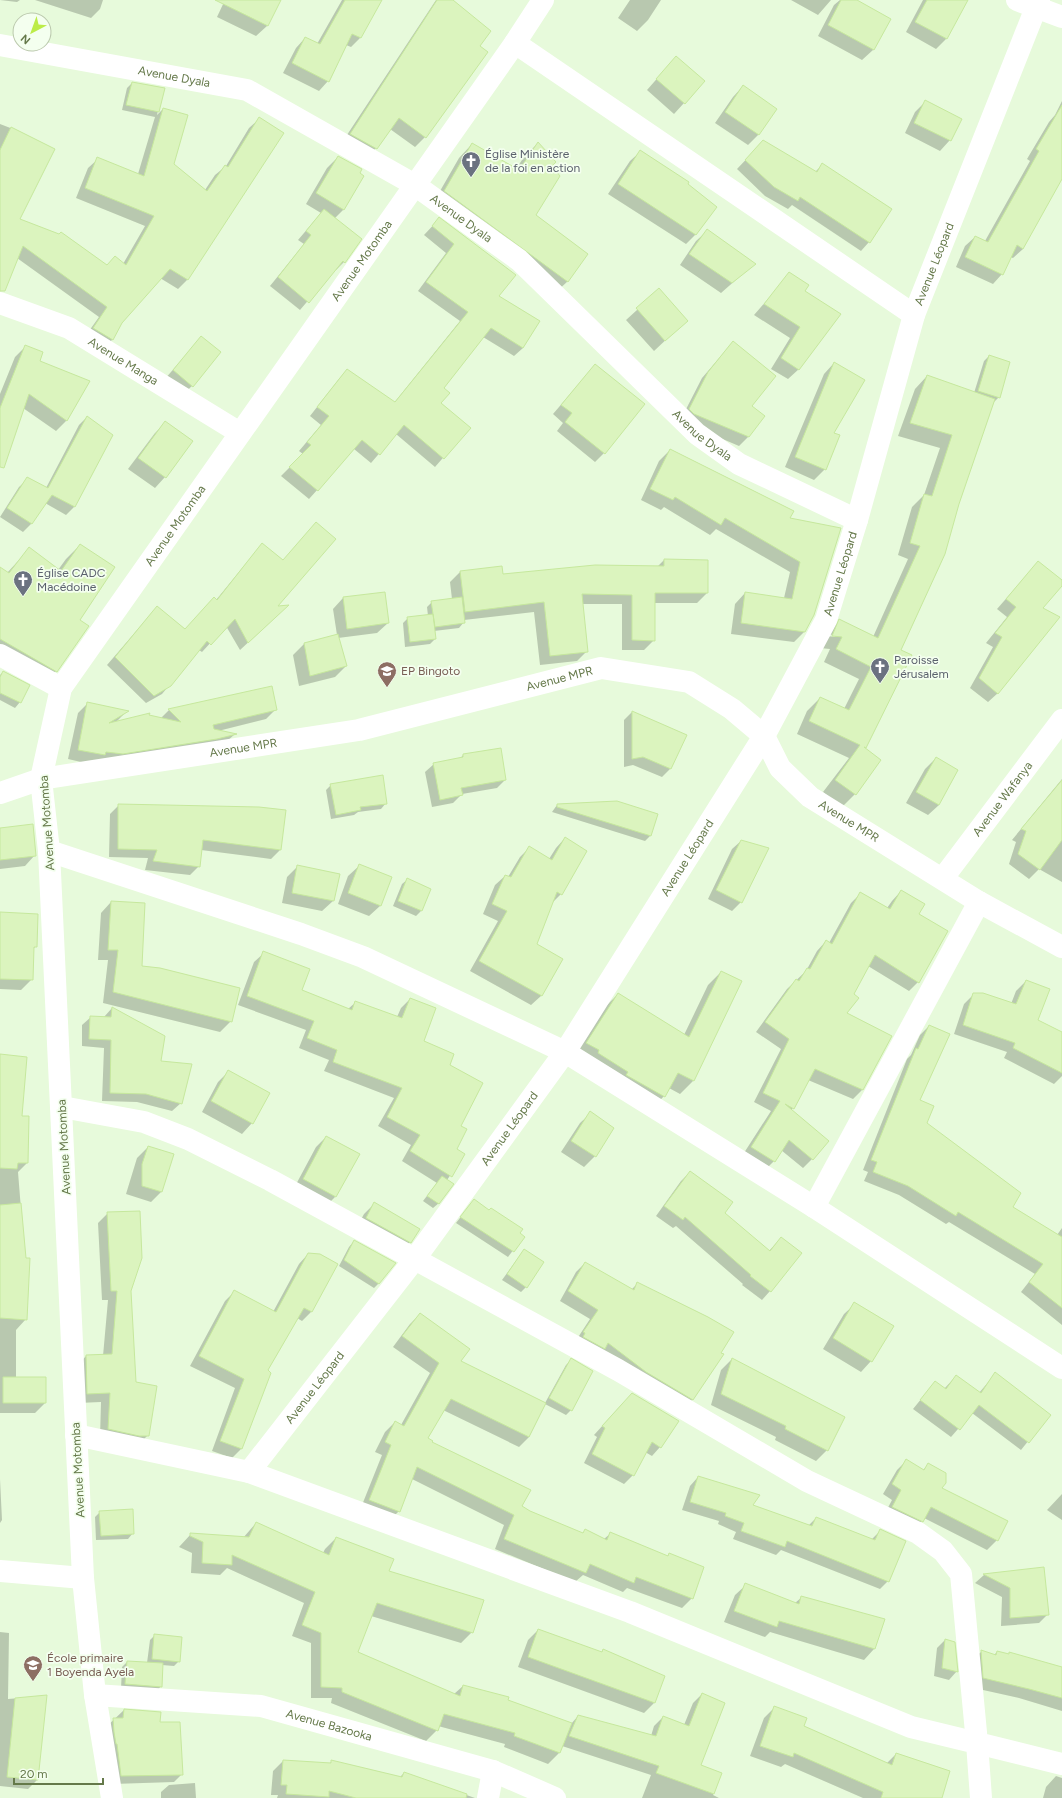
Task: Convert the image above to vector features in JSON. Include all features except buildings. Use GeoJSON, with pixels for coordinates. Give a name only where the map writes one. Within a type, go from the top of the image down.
{"type":"FeatureCollection","features":[{"type":"Feature","properties":{"kind":"street","name":"Avenue Motomba"},"geometry":{"type":"LineString","coordinates":[[112,1798],[95,1695],[83,1578],[49,851],[41,779],[60,688],[515,43],[543,0]]}},
{"type":"Feature","properties":{"kind":"street"},"geometry":{"type":"LineString","coordinates":[[1031,2],[1062,17]]}},
{"type":"Feature","properties":{"kind":"street","name":"Avenue Léopard"},"geometry":{"type":"LineString","coordinates":[[249,1472],[414,1260],[566,1052],[764,736],[826,620],[914,316],[1031,2]]}},
{"type":"Feature","properties":{"kind":"street"},"geometry":{"type":"LineString","coordinates":[[515,43],[914,316]]}},
{"type":"Feature","properties":{"kind":"street","name":"Avenue Dyala"},"geometry":{"type":"LineString","coordinates":[[0,46],[248,90],[415,185],[519,260],[697,434],[739,464],[856,520]]}},
{"type":"Feature","properties":{"kind":"street","name":"Avenue Manga"},"geometry":{"type":"LineString","coordinates":[[0,303],[69,328],[240,433]]}},
{"type":"Feature","properties":{"kind":"street"},"geometry":{"type":"LineString","coordinates":[[0,655],[60,688]]}},
{"type":"Feature","properties":{"kind":"street","name":"Avenue MPR"},"geometry":{"type":"LineString","coordinates":[[0,793],[41,779],[359,730],[601,668],[689,682],[732,709],[764,736],[780,768],[810,797],[943,878],[979,902],[1062,947]]}},
{"type":"Feature","properties":{"kind":"street","name":"Avenue Wafanya"},"geometry":{"type":"LineString","coordinates":[[943,878],[1062,720]]}},
{"type":"Feature","properties":{"kind":"street"},"geometry":{"type":"LineString","coordinates":[[49,851],[300,934],[363,957],[566,1052],[814,1207],[1062,1368]]}},
{"type":"Feature","properties":{"kind":"street"},"geometry":{"type":"LineString","coordinates":[[814,1207],[979,902]]}},
{"type":"Feature","properties":{"kind":"street"},"geometry":{"type":"LineString","coordinates":[[62,1107],[144,1122],[188,1139],[270,1180],[414,1260],[618,1370],[807,1481],[918,1533],[943,1551],[961,1574],[977,1743],[980,1798]]}},
{"type":"Feature","properties":{"kind":"street"},"geometry":{"type":"LineString","coordinates":[[76,1435],[249,1472],[630,1612],[911,1727],[1062,1764]]}},
{"type":"Feature","properties":{"kind":"street"},"geometry":{"type":"LineString","coordinates":[[0,1571],[83,1578]]}},
{"type":"Feature","properties":{"kind":"street","name":"Avenue Bazooka"},"geometry":{"type":"LineString","coordinates":[[95,1695],[261,1706],[493,1771],[555,1798]]}},
{"type":"Feature","properties":{"kind":"street"},"geometry":{"type":"LineString","coordinates":[[488,1798],[493,1771]]}},
{"type":"Feature","properties":{"kind":"shaded area"},"geometry":{"type":"Polygon","coordinates":[[[0,0],[1062,0],[1062,1798],[0,1798],[0,0]]]}},
{"type":"Feature","properties":{"kind":"place","name":"Église Ministère de la foi en action"},"geometry":{"type":"Point","coordinates":[471,178]}},
{"type":"Feature","properties":{"kind":"place","name":"Église CADC Macédoine"},"geometry":{"type":"Point","coordinates":[23,597]}},
{"type":"Feature","properties":{"kind":"place","name":"Paroisse Jérusalem"},"geometry":{"type":"Point","coordinates":[880,684]}},
{"type":"Feature","properties":{"kind":"place","name":"EP Bingoto"},"geometry":{"type":"Point","coordinates":[387,688]}},
{"type":"Feature","properties":{"kind":"place","name":"École primaire 1 Boyenda Ayela"},"geometry":{"type":"Point","coordinates":[33,1682]}}]}
